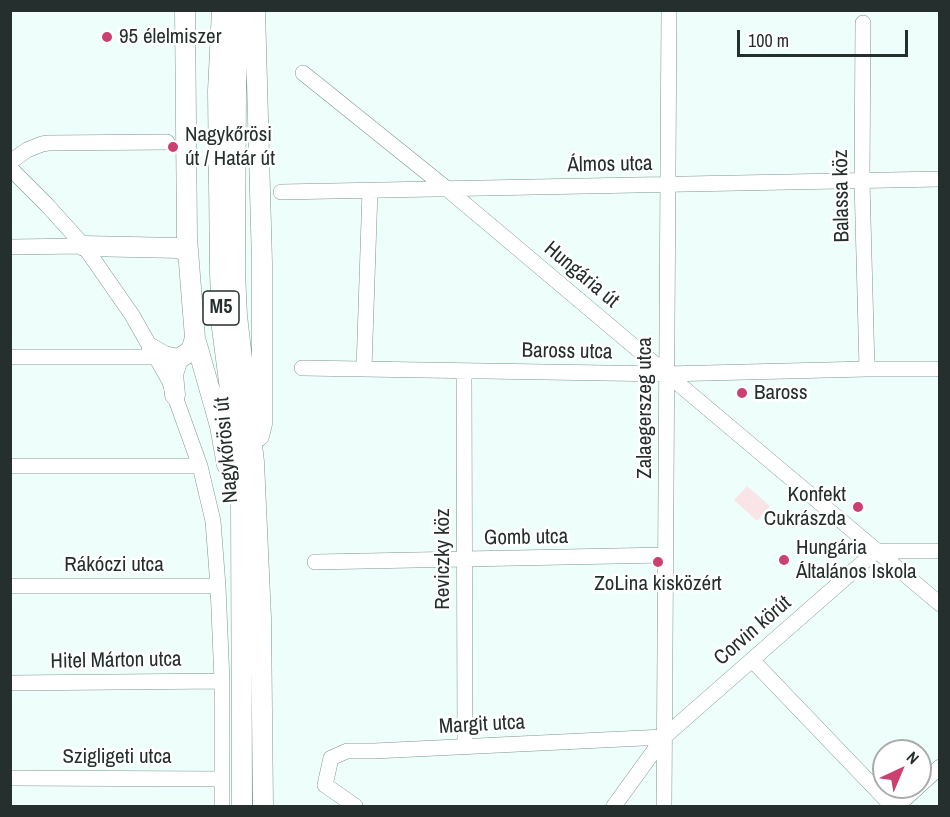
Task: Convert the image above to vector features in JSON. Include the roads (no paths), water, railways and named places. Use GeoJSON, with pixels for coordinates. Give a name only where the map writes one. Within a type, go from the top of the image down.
{"type":"FeatureCollection","features":[{"type":"Feature","properties":{"kind":"main road"},"geometry":{"type":"LineString","coordinates":[[185,10],[187,238],[195,338],[220,426],[233,496],[241,525]]}},
{"type":"Feature","properties":{"kind":"main road","name":"M5"},"geometry":{"type":"LineString","coordinates":[[222,10],[227,90]]}},
{"type":"Feature","properties":{"kind":"main road","name":"M5"},"geometry":{"type":"LineString","coordinates":[[227,90],[238,10]]}},
{"type":"Feature","properties":{"kind":"main road"},"geometry":{"type":"LineString","coordinates":[[254,462],[262,424],[262,263],[255,10]]}},
{"type":"Feature","properties":{"kind":"main road","name":"Nagykőrösi út"},"geometry":{"type":"LineString","coordinates":[[227,90],[237,316],[254,462],[261,618],[263,807]]}},
{"type":"Feature","properties":{"kind":"main road","name":"Nagykőrösi út"},"geometry":{"type":"LineString","coordinates":[[227,90],[219,250],[222,317],[239,469],[242,807]]}},
{"type":"Feature","properties":{"kind":"main road"},"geometry":{"type":"LineString","coordinates":[[84,246],[179,249],[188,253]]}},
{"type":"Feature","properties":{"kind":"main road"},"geometry":{"type":"LineString","coordinates":[[154,353],[178,359],[191,351],[195,338]]}},
{"type":"Feature","properties":{"kind":"main road"},"geometry":{"type":"LineString","coordinates":[[175,395],[173,374],[178,359]]}},
{"type":"Feature","properties":{"kind":"street","name":"Zalaegerszeg utca"},"geometry":{"type":"LineString","coordinates":[[664,807],[669,10]]}},
{"type":"Feature","properties":{"kind":"street","name":"Balassa köz"},"geometry":{"type":"LineString","coordinates":[[863,23],[862,181],[867,369]]}},
{"type":"Feature","properties":{"kind":"street","name":"Hungária út"},"geometry":{"type":"LineString","coordinates":[[303,73],[446,188],[939,604]]}},
{"type":"Feature","properties":{"kind":"street"},"geometry":{"type":"LineString","coordinates":[[10,162],[27,150],[48,143],[167,142]]}},
{"type":"Feature","properties":{"kind":"street","name":"Nagykőrösi út"},"geometry":{"type":"LineString","coordinates":[[10,168],[84,246],[120,297],[154,353],[175,395],[200,466],[213,521],[218,586],[222,681],[222,807]]}},
{"type":"Feature","properties":{"kind":"street","name":"Álmos utca"},"geometry":{"type":"LineString","coordinates":[[281,192],[939,179]]}},
{"type":"Feature","properties":{"kind":"street"},"geometry":{"type":"LineString","coordinates":[[363,369],[370,190]]}},
{"type":"Feature","properties":{"kind":"street"},"geometry":{"type":"LineString","coordinates":[[10,247],[84,246]]}},
{"type":"Feature","properties":{"kind":"street"},"geometry":{"type":"LineString","coordinates":[[10,357],[154,353]]}},
{"type":"Feature","properties":{"kind":"street","name":"Baross utca"},"geometry":{"type":"LineString","coordinates":[[302,368],[666,374],[939,369]]}},
{"type":"Feature","properties":{"kind":"street","name":"Reviczky köz"},"geometry":{"type":"LineString","coordinates":[[464,371],[465,747]]}},
{"type":"Feature","properties":{"kind":"street"},"geometry":{"type":"LineString","coordinates":[[10,466],[200,466]]}},
{"type":"Feature","properties":{"kind":"street"},"geometry":{"type":"LineString","coordinates":[[876,551],[939,551]]}},
{"type":"Feature","properties":{"kind":"street","name":"Corvin körút"},"geometry":{"type":"LineString","coordinates":[[614,807],[664,737],[876,551]]}},
{"type":"Feature","properties":{"kind":"street","name":"Gomb utca"},"geometry":{"type":"LineString","coordinates":[[315,562],[665,555]]}},
{"type":"Feature","properties":{"kind":"street","name":"Rákóczi utca"},"geometry":{"type":"LineString","coordinates":[[10,586],[218,586]]}},
{"type":"Feature","properties":{"kind":"street"},"geometry":{"type":"LineString","coordinates":[[752,660],[892,807]]}},
{"type":"Feature","properties":{"kind":"street","name":"Hitel Márton utca"},"geometry":{"type":"LineString","coordinates":[[10,683],[222,681]]}},
{"type":"Feature","properties":{"kind":"street","name":"Margit utca"},"geometry":{"type":"LineString","coordinates":[[355,807],[325,785],[331,758],[347,751],[664,737]]}},
{"type":"Feature","properties":{"kind":"street","name":"Szigligeti utca"},"geometry":{"type":"LineString","coordinates":[[10,778],[222,779]]}},
{"type":"Feature","properties":{"kind":"place","name":"95 élelmiszer"},"geometry":{"type":"Point","coordinates":[107,37]}},
{"type":"Feature","properties":{"kind":"place","name":"Nagykőrösi út / Határ út"},"geometry":{"type":"Point","coordinates":[173,147]}},
{"type":"Feature","properties":{"kind":"place","name":"Baross"},"geometry":{"type":"Point","coordinates":[742,393]}},
{"type":"Feature","properties":{"kind":"place","name":"Konfekt Cukrászda"},"geometry":{"type":"Point","coordinates":[858,507]}},
{"type":"Feature","properties":{"kind":"place","name":"Hungária Általános Iskola"},"geometry":{"type":"Point","coordinates":[784,560]}},
{"type":"Feature","properties":{"kind":"place","name":"ZoLina kisközért"},"geometry":{"type":"Point","coordinates":[658,562]}}]}
